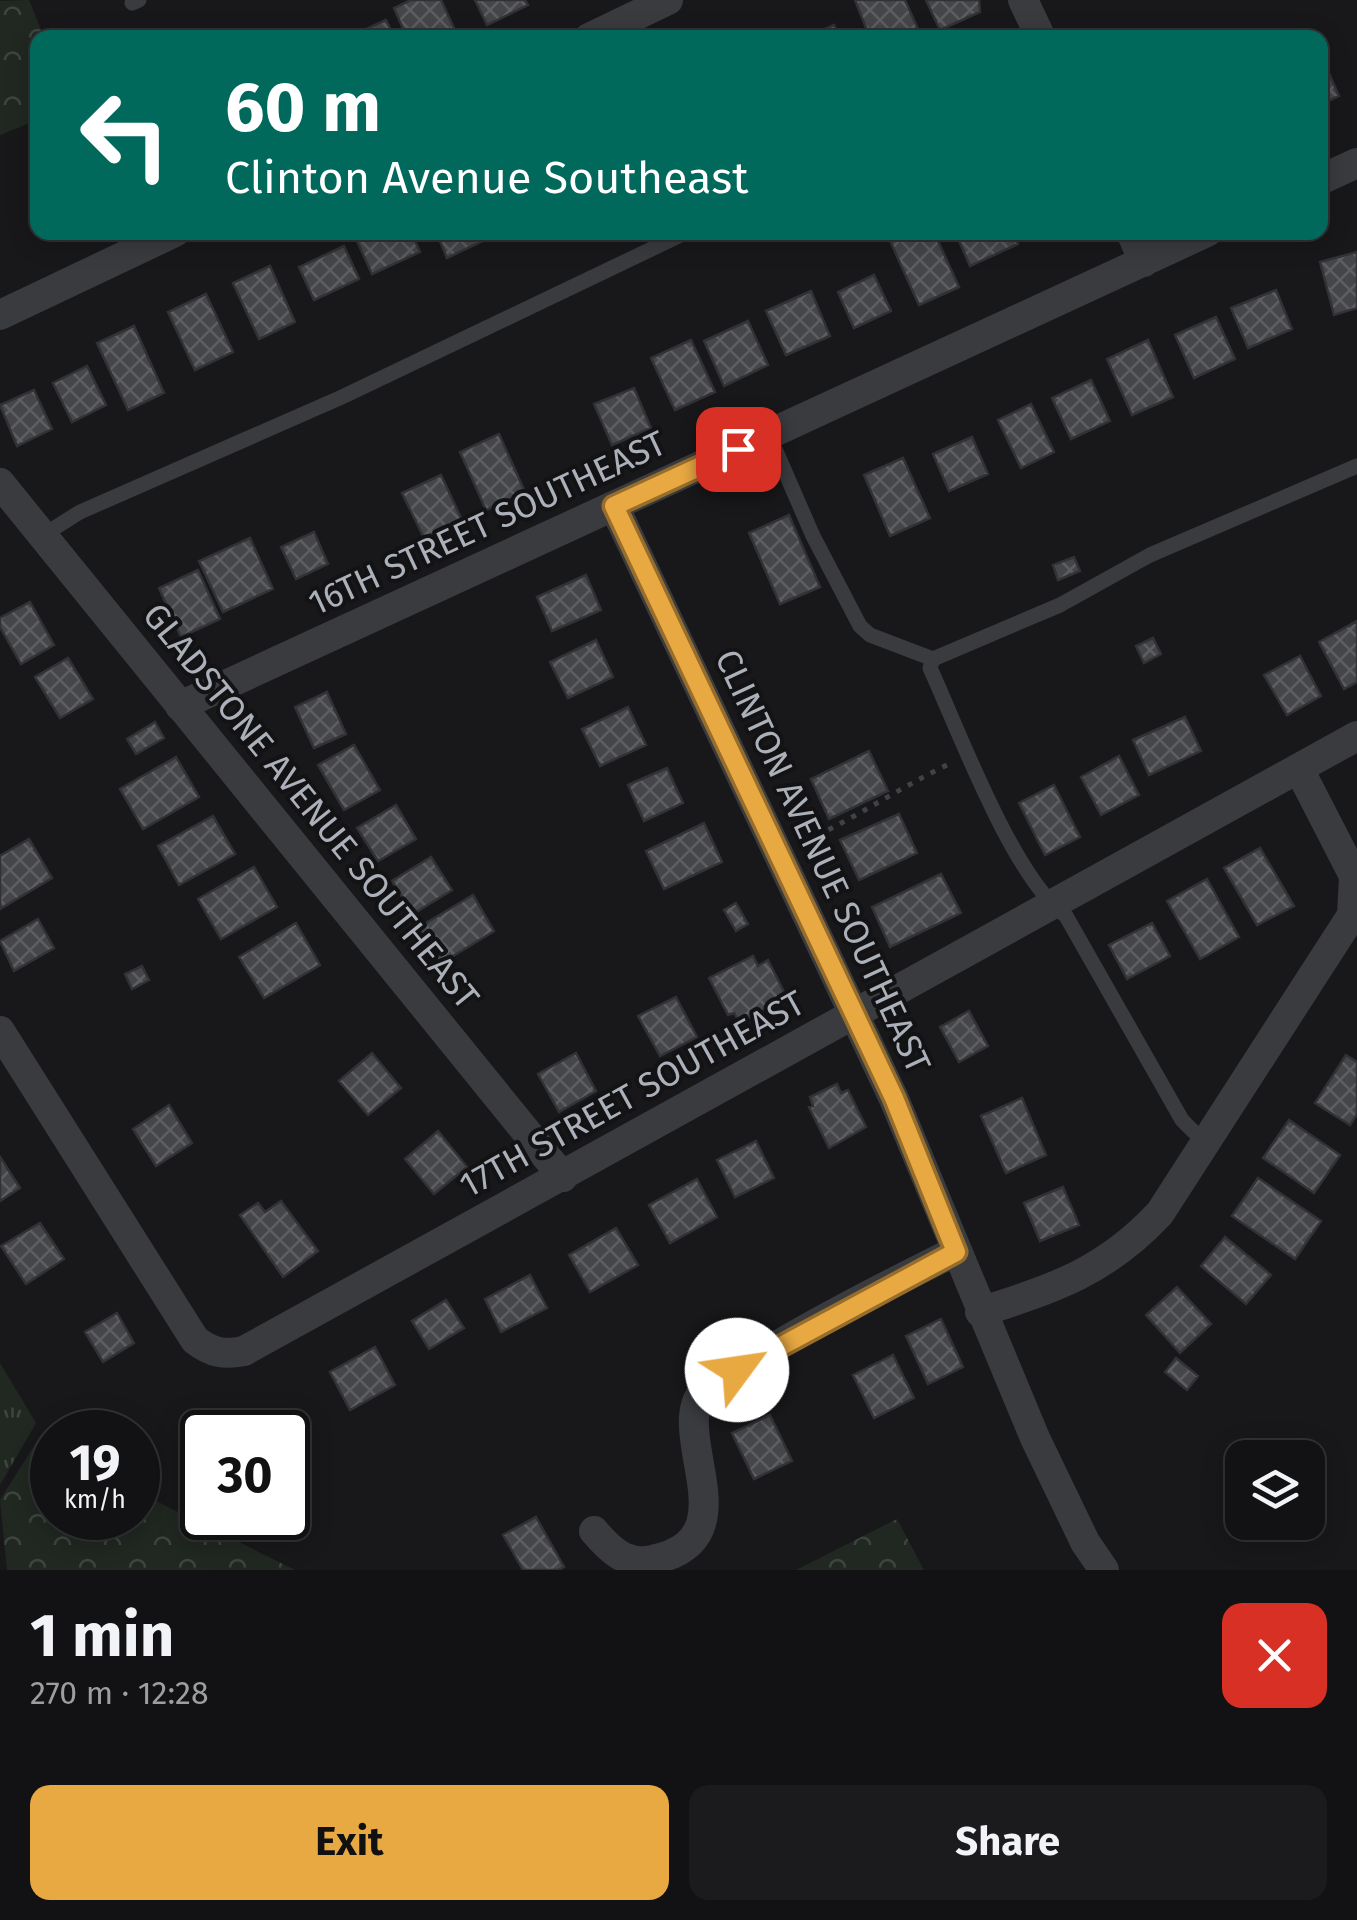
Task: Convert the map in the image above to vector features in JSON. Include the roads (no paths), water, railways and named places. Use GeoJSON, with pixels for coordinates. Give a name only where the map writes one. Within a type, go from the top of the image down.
{"type":"FeatureCollection","features":[{"type":"Feature","properties":{"kind":"street"},"geometry":{"type":"LineString","coordinates":[[606,30],[668,0]]}},
{"type":"Feature","properties":{"kind":"street"},"geometry":{"type":"LineString","coordinates":[[1023,0],[1037,30]]}},
{"type":"Feature","properties":{"kind":"street"},"geometry":{"type":"LineString","coordinates":[[1328,176],[1357,163]]}},
{"type":"Feature","properties":{"kind":"street"},"geometry":{"type":"LineString","coordinates":[[0,315],[158,240]]}},
{"type":"Feature","properties":{"kind":"street"},"geometry":{"type":"LineString","coordinates":[[1134,240],[1144,262]]}},
{"type":"Feature","properties":{"kind":"street","name":"16TH STREET SOUTHEAST"},"geometry":{"type":"LineString","coordinates":[[180,706],[1190,240]]}},
{"type":"Feature","properties":{"kind":"street","name":"GLADSTONE AVENUE SOUTHEAST"},"geometry":{"type":"LineString","coordinates":[[0,483],[564,1177]]}},
{"type":"Feature","properties":{"kind":"street","name":"CLINTON AVENUE SOUTHEAST"},"geometry":{"type":"LineString","coordinates":[[614,506],[894,1098],[980,1312]]}},
{"type":"Feature","properties":{"kind":"street","name":"17TH STREET SOUTHEAST"},"geometry":{"type":"LineString","coordinates":[[0,1031],[195,1340],[210,1351],[244,1351],[1357,736]]}},
{"type":"Feature","properties":{"kind":"street"},"geometry":{"type":"LineString","coordinates":[[1104,1570],[1085,1542],[1035,1438],[980,1312],[1053,1288],[1102,1265],[1134,1242],[1160,1213],[1206,1144],[1255,1060],[1352,915],[1354,876],[1299,769]]}},
{"type":"Feature","properties":{"kind":"street"},"geometry":{"type":"LineString","coordinates":[[594,1531],[610,1550],[643,1562],[666,1558],[684,1544],[704,1510],[706,1487],[691,1422],[695,1404],[706,1388],[800,1332],[956,1252]]}},
{"type":"Feature","properties":{"kind":"lane"},"geometry":{"type":"LineString","coordinates":[[42,536],[80,512],[342,397],[476,329],[670,240]]}},
{"type":"Feature","properties":{"kind":"lane"},"geometry":{"type":"LineString","coordinates":[[769,435],[813,536],[860,626],[870,636],[933,659],[1060,605],[1150,555],[1357,466]]}},
{"type":"Feature","properties":{"kind":"lane"},"geometry":{"type":"LineString","coordinates":[[933,659],[930,668],[1010,837],[1052,906],[1066,916],[1182,1120],[1206,1144]]}}]}
